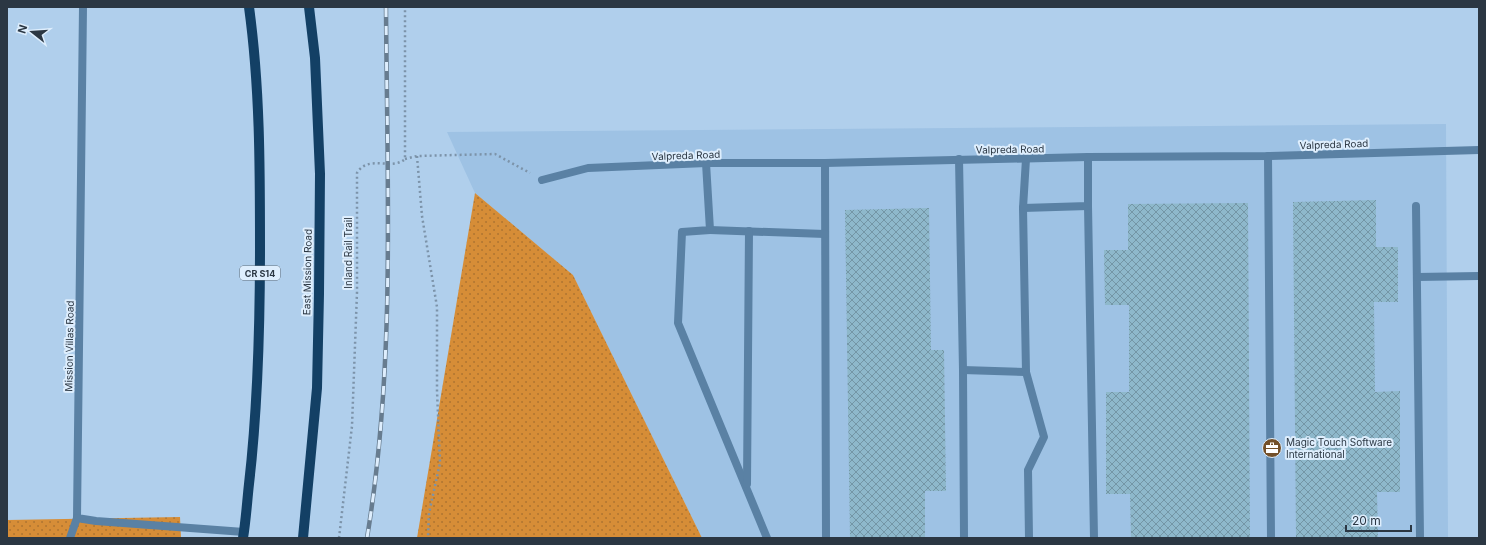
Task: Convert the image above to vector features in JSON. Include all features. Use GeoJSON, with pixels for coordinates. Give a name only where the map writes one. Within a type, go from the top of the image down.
{"type":"FeatureCollection","features":[{"type":"Feature","properties":{"kind":"main road","name":"CR S14"},"geometry":{"type":"LineString","coordinates":[[243,535],[257,393],[260,320],[260,154],[256,81],[249,7]]}},
{"type":"Feature","properties":{"kind":"main road","name":"East Mission Road"},"geometry":{"type":"LineString","coordinates":[[303,538],[317,388],[319,294],[320,174],[315,58],[309,7]]}},
{"type":"Feature","properties":{"kind":"street","name":"Mission Villas Road"},"geometry":{"type":"LineString","coordinates":[[70,538],[77,518],[83,7]]}},
{"type":"Feature","properties":{"kind":"street","name":"Valpreda Road"},"geometry":{"type":"LineString","coordinates":[[542,180],[588,168],[706,163],[824,163],[959,159],[1268,156],[1479,150]]}},
{"type":"Feature","properties":{"kind":"street"},"geometry":{"type":"LineString","coordinates":[[1268,156],[1271,538]]}},
{"type":"Feature","properties":{"kind":"street"},"geometry":{"type":"LineString","coordinates":[[1088,157],[1094,538]]}},
{"type":"Feature","properties":{"kind":"street"},"geometry":{"type":"LineString","coordinates":[[959,159],[963,370],[964,538]]}},
{"type":"Feature","properties":{"kind":"street"},"geometry":{"type":"LineString","coordinates":[[1026,159],[1023,208],[1026,372],[1044,437],[1028,470],[1029,538]]}},
{"type":"Feature","properties":{"kind":"street"},"geometry":{"type":"LineString","coordinates":[[706,163],[710,230]]}},
{"type":"Feature","properties":{"kind":"street"},"geometry":{"type":"LineString","coordinates":[[824,163],[826,538]]}},
{"type":"Feature","properties":{"kind":"street"},"geometry":{"type":"LineString","coordinates":[[1023,208],[1088,206]]}},
{"type":"Feature","properties":{"kind":"street"},"geometry":{"type":"LineString","coordinates":[[1416,206],[1420,538]]}},
{"type":"Feature","properties":{"kind":"street"},"geometry":{"type":"LineString","coordinates":[[767,538],[678,323],[682,232],[710,230],[825,234]]}},
{"type":"Feature","properties":{"kind":"street"},"geometry":{"type":"LineString","coordinates":[[747,489],[748,231]]}},
{"type":"Feature","properties":{"kind":"street"},"geometry":{"type":"LineString","coordinates":[[1417,277],[1479,276]]}},
{"type":"Feature","properties":{"kind":"street"},"geometry":{"type":"LineString","coordinates":[[963,370],[1026,372]]}},
{"type":"Feature","properties":{"kind":"street"},"geometry":{"type":"LineString","coordinates":[[77,518],[243,535]]}},
{"type":"Feature","properties":{"kind":"path"},"geometry":{"type":"LineString","coordinates":[[405,7],[405,159]]}},
{"type":"Feature","properties":{"kind":"path","name":"Inland Rail Trail"},"geometry":{"type":"LineString","coordinates":[[339,538],[352,426],[357,292],[357,173],[360,168],[365,165],[398,163],[405,159],[417,156],[495,154],[542,180]]}},
{"type":"Feature","properties":{"kind":"path"},"geometry":{"type":"LineString","coordinates":[[417,156],[422,216],[437,307],[437,391],[440,463],[429,513],[428,538]]}},
{"type":"Feature","properties":{"kind":"shaded area"},"geometry":{"type":"Polygon","coordinates":[[[1446,124],[1448,538],[702,538],[573,275],[475,193],[447,132],[1446,124]]]}},
{"type":"Feature","properties":{"kind":"shaded area"},"geometry":{"type":"Polygon","coordinates":[[[475,193],[573,275],[702,538],[417,538],[475,193]]]}},
{"type":"Feature","properties":{"kind":"shaded area"},"geometry":{"type":"Polygon","coordinates":[[[180,517],[181,538],[7,538],[7,520],[180,517]]]}},
{"type":"Feature","properties":{"kind":"building"},"geometry":{"type":"Polygon","coordinates":[[[1376,200],[1376,247],[1398,247],[1398,302],[1374,302],[1375,392],[1400,391],[1400,492],[1377,492],[1378,538],[1296,538],[1293,202],[1376,200]]]}},
{"type":"Feature","properties":{"kind":"building"},"geometry":{"type":"Polygon","coordinates":[[[1248,203],[1250,538],[1131,538],[1130,494],[1106,494],[1106,392],[1129,392],[1129,305],[1105,305],[1104,250],[1128,250],[1128,204],[1248,203]]]}},
{"type":"Feature","properties":{"kind":"building"},"geometry":{"type":"Polygon","coordinates":[[[929,208],[931,350],[944,350],[946,491],[925,491],[925,538],[850,538],[845,210],[929,208]]]}},
{"type":"Feature","properties":{"kind":"railway"},"geometry":{"type":"LineString","coordinates":[[367,538],[376,472],[386,340],[388,273],[386,7]]}},
{"type":"Feature","properties":{"kind":"place","name":"Magic Touch Software International"},"geometry":{"type":"Point","coordinates":[1272,448]}}]}
